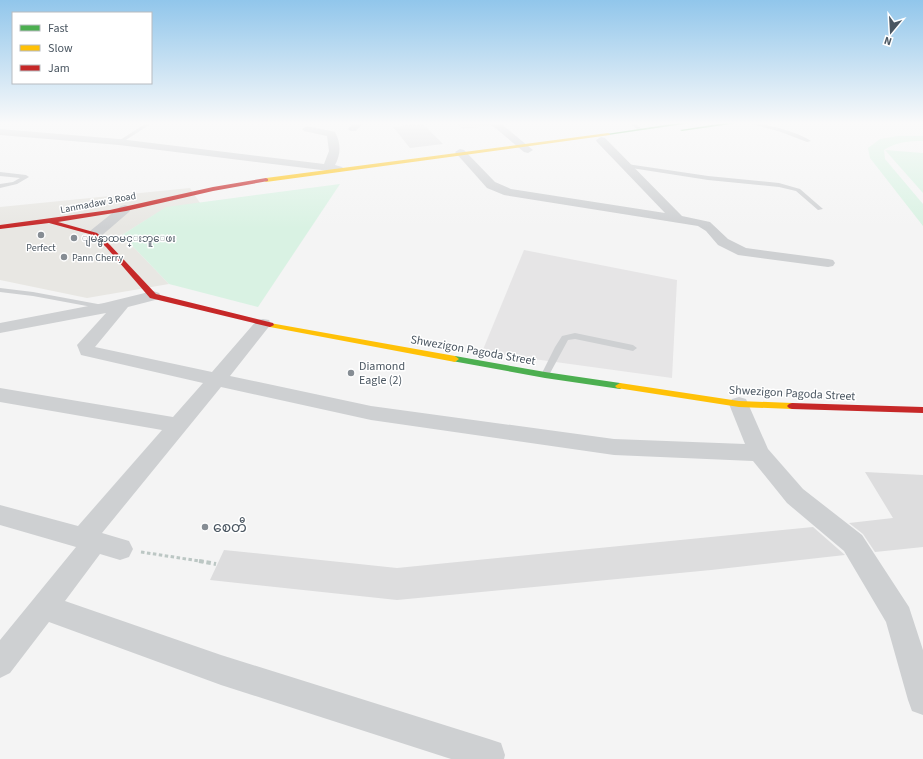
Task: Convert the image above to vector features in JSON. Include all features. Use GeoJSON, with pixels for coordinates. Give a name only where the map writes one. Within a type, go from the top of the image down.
{"type":"FeatureCollection","features":[{"type":"Feature","properties":{"kind":"main road","name":"Lanmadaw 3 Road"},"geometry":{"type":"LineString","coordinates":[[0,227],[51,222],[125,209],[199,193],[228,185],[333,168],[439,157]]}},
{"type":"Feature","properties":{"kind":"main road","name":"Lanmadaw 3 Road"},"geometry":{"type":"LineString","coordinates":[[199,193],[234,190],[447,157]]}},
{"type":"Feature","properties":{"kind":"main road"},"geometry":{"type":"LineString","coordinates":[[51,222],[95,234],[108,246],[153,296]]}},
{"type":"Feature","properties":{"kind":"main road","name":"Shwezigon Pagoda Street"},"geometry":{"type":"LineString","coordinates":[[153,296],[264,324],[545,376],[739,404],[923,410]]}},
{"type":"Feature","properties":{"kind":"street"},"geometry":{"type":"LineString","coordinates":[[246,157],[333,168],[334,157]]}},
{"type":"Feature","properties":{"kind":"street"},"geometry":{"type":"LineString","coordinates":[[465,157],[491,185],[508,192],[702,223],[710,227],[721,241],[732,248],[743,252],[828,264]]}},
{"type":"Feature","properties":{"kind":"street"},"geometry":{"type":"LineString","coordinates":[[618,157],[677,218]]}},
{"type":"Feature","properties":{"kind":"street"},"geometry":{"type":"LineString","coordinates":[[95,234],[125,209]]}},
{"type":"Feature","properties":{"kind":"street"},"geometry":{"type":"LineString","coordinates":[[0,328],[104,308],[153,296]]}},
{"type":"Feature","properties":{"kind":"street"},"geometry":{"type":"LineString","coordinates":[[123,303],[86,345],[87,351],[371,413],[614,447],[759,453]]}},
{"type":"Feature","properties":{"kind":"street"},"geometry":{"type":"LineString","coordinates":[[0,663],[44,607],[89,540],[178,426],[264,324]]}},
{"type":"Feature","properties":{"kind":"street"},"geometry":{"type":"LineString","coordinates":[[4,399],[178,426]]}},
{"type":"Feature","properties":{"kind":"street"},"geometry":{"type":"LineString","coordinates":[[739,404],[759,453],[795,496],[852,543],[899,617],[923,700]]}},
{"type":"Feature","properties":{"kind":"street"},"geometry":{"type":"LineString","coordinates":[[0,515],[120,548]]}},
{"type":"Feature","properties":{"kind":"street"},"geometry":{"type":"LineString","coordinates":[[44,607],[221,670],[489,755]]}},
{"type":"Feature","properties":{"kind":"lane"},"geometry":{"type":"LineString","coordinates":[[627,166],[708,178],[779,184],[798,190],[820,209]]}},
{"type":"Feature","properties":{"kind":"lane"},"geometry":{"type":"LineString","coordinates":[[0,174],[26,177],[15,183],[0,186]]}},
{"type":"Feature","properties":{"kind":"lane"},"geometry":{"type":"LineString","coordinates":[[0,290],[32,294],[104,308]]}},
{"type":"Feature","properties":{"kind":"lane"},"geometry":{"type":"LineString","coordinates":[[545,376],[565,338],[576,336],[632,348]]}},
{"type":"Feature","properties":{"kind":"path"},"geometry":{"type":"LineString","coordinates":[[120,548],[216,564]]}},
{"type":"Feature","properties":{"kind":"shaded area"},"geometry":{"type":"Polygon","coordinates":[[[190,188],[200,203],[159,212],[122,235],[169,284],[87,298],[0,280],[0,207],[190,188]]]}},
{"type":"Feature","properties":{"kind":"shaded area"},"geometry":{"type":"Polygon","coordinates":[[[524,250],[677,280],[672,378],[482,352],[524,250]]]}},
{"type":"Feature","properties":{"kind":"green space"},"geometry":{"type":"Polygon","coordinates":[[[885,157],[923,204],[923,226],[870,158],[885,157]]]}},
{"type":"Feature","properties":{"kind":"green space"},"geometry":{"type":"Polygon","coordinates":[[[892,157],[923,157],[923,193],[892,157]]]}},
{"type":"Feature","properties":{"kind":"green space"},"geometry":{"type":"Polygon","coordinates":[[[340,184],[258,307],[169,284],[122,235],[166,207],[340,184]]]}},
{"type":"Feature","properties":{"kind":"building"},"geometry":{"type":"Polygon","coordinates":[[[865,472],[923,475],[923,547],[875,552],[863,534],[849,523],[893,518],[865,472]]]}},
{"type":"Feature","properties":{"kind":"building"},"geometry":{"type":"Polygon","coordinates":[[[813,527],[845,555],[711,570],[397,600],[210,580],[224,550],[397,568],[813,527]]]}},
{"type":"Feature","properties":{"kind":"traffic: fast"},"geometry":{"type":"LineString","coordinates":[[455,359],[545,375],[620,386]]}},
{"type":"Feature","properties":{"kind":"traffic: slow"},"geometry":{"type":"LineString","coordinates":[[266,180],[434,157]]}},
{"type":"Feature","properties":{"kind":"traffic: slow"},"geometry":{"type":"LineString","coordinates":[[270,325],[455,359]]}},
{"type":"Feature","properties":{"kind":"traffic: slow"},"geometry":{"type":"LineString","coordinates":[[620,386],[739,404],[792,406]]}},
{"type":"Feature","properties":{"kind":"traffic: jam"},"geometry":{"type":"LineString","coordinates":[[0,227],[47,222],[110,212],[213,189],[266,180]]}},
{"type":"Feature","properties":{"kind":"traffic: jam"},"geometry":{"type":"LineString","coordinates":[[51,222],[95,234],[108,246],[153,296],[270,325]]}},
{"type":"Feature","properties":{"kind":"traffic: jam"},"geometry":{"type":"LineString","coordinates":[[792,406],[923,410]]}},
{"type":"Feature","properties":{"kind":"place","name":"Perfect"},"geometry":{"type":"Point","coordinates":[41,235]}},
{"type":"Feature","properties":{"kind":"place","name":"ျမန္မာထမင္းဘူေဖး"},"geometry":{"type":"Point","coordinates":[74,238]}},
{"type":"Feature","properties":{"kind":"place","name":"Pann Cherry"},"geometry":{"type":"Point","coordinates":[64,257]}},
{"type":"Feature","properties":{"kind":"place","name":"Diamond Eagle (2)"},"geometry":{"type":"Point","coordinates":[351,373]}},
{"type":"Feature","properties":{"kind":"place","name":"စေတီ"},"geometry":{"type":"Point","coordinates":[205,527]}}]}
